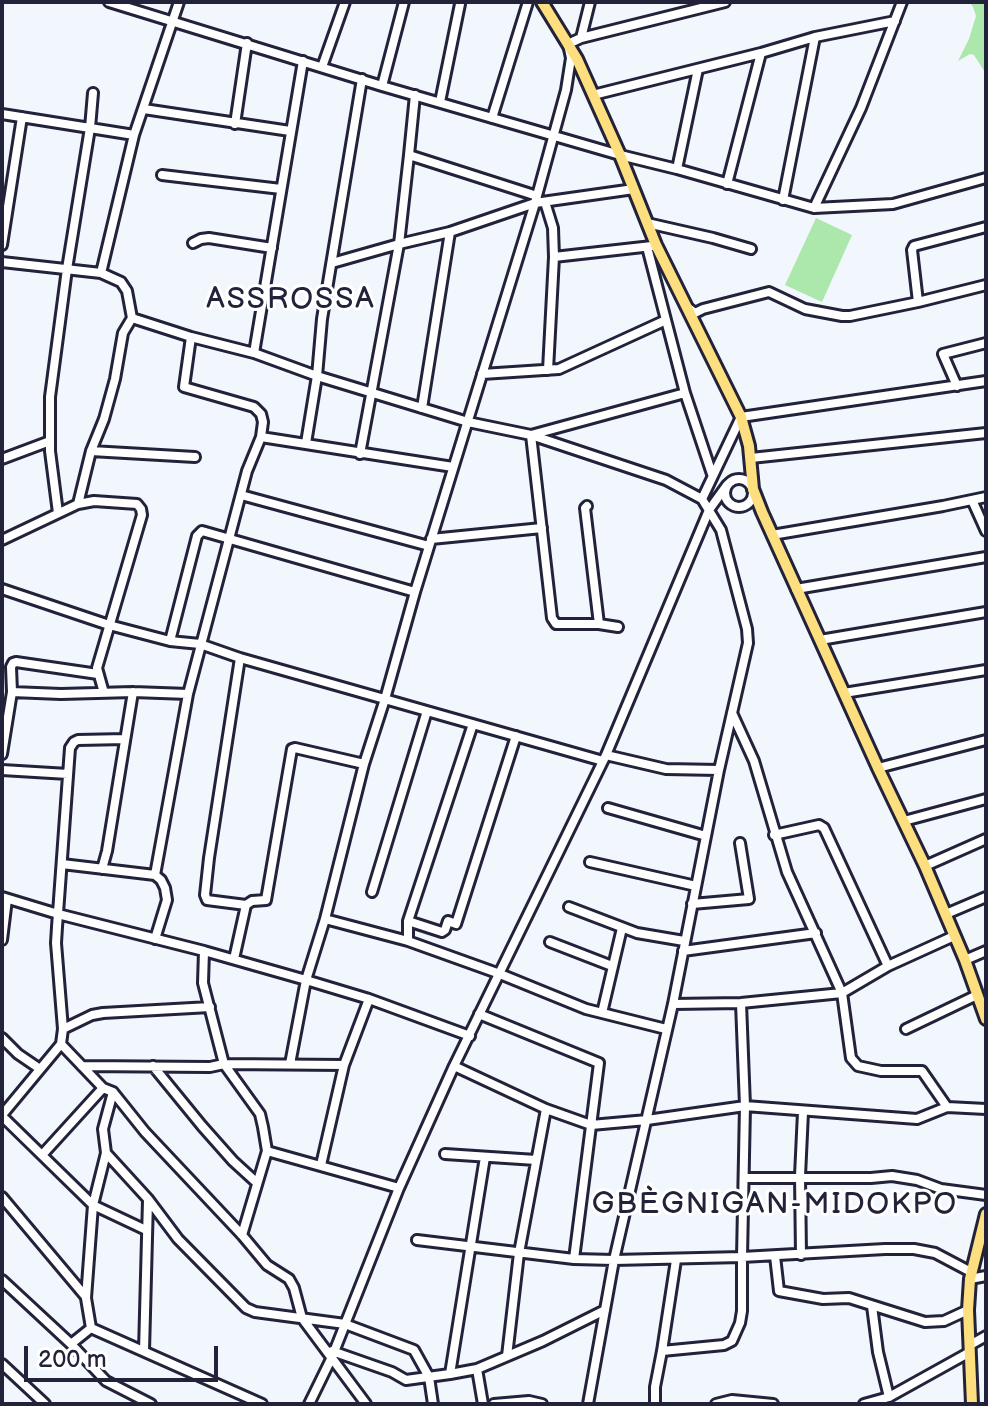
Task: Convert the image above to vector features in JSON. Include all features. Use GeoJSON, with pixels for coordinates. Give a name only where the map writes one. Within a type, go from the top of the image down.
{"type":"FeatureCollection","features":[{"type":"Feature","properties":{"kind":"main road"},"geometry":{"type":"LineString","coordinates":[[542,2],[568,44],[620,155],[647,223],[651,246],[687,306],[741,417],[748,436],[753,489],[925,866],[986,1019]]}},
{"type":"Feature","properties":{"kind":"main road"},"geometry":{"type":"LineString","coordinates":[[972,1404],[968,1310],[971,1276],[985,1219]]}},
{"type":"Feature","properties":{"kind":"street"},"geometry":{"type":"LineString","coordinates":[[109,2],[382,86],[814,208],[893,204],[986,178]]}},
{"type":"Feature","properties":{"kind":"street"},"geometry":{"type":"LineString","coordinates":[[101,273],[134,135],[179,2]]}},
{"type":"Feature","properties":{"kind":"street"},"geometry":{"type":"LineString","coordinates":[[322,67],[345,2]]}},
{"type":"Feature","properties":{"kind":"street"},"geometry":{"type":"LineString","coordinates":[[492,118],[528,2]]}},
{"type":"Feature","properties":{"kind":"street"},"geometry":{"type":"LineString","coordinates":[[581,38],[590,2]]}},
{"type":"Feature","properties":{"kind":"street"},"geometry":{"type":"LineString","coordinates":[[290,1064],[306,980],[325,919],[364,764],[453,467],[539,200],[570,69],[568,44],[581,38],[725,2]]}},
{"type":"Feature","properties":{"kind":"street"},"geometry":{"type":"LineString","coordinates":[[814,208],[861,108],[902,2]]}},
{"type":"Feature","properties":{"kind":"street"},"geometry":{"type":"LineString","coordinates":[[382,86],[403,3]]}},
{"type":"Feature","properties":{"kind":"street"},"geometry":{"type":"LineString","coordinates":[[440,102],[460,4]]}},
{"type":"Feature","properties":{"kind":"street"},"geometry":{"type":"LineString","coordinates":[[593,95],[815,37],[895,21]]}},
{"type":"Feature","properties":{"kind":"street"},"geometry":{"type":"LineString","coordinates":[[783,200],[815,37]]}},
{"type":"Feature","properties":{"kind":"street"},"geometry":{"type":"LineString","coordinates":[[235,124],[247,43]]}},
{"type":"Feature","properties":{"kind":"street"},"geometry":{"type":"LineString","coordinates":[[727,184],[761,53]]}},
{"type":"Feature","properties":{"kind":"street"},"geometry":{"type":"LineString","coordinates":[[254,353],[303,61]]}},
{"type":"Feature","properties":{"kind":"street"},"geometry":{"type":"LineString","coordinates":[[677,169],[698,69]]}},
{"type":"Feature","properties":{"kind":"street"},"geometry":{"type":"LineString","coordinates":[[306,443],[322,319],[362,79]]}},
{"type":"Feature","properties":{"kind":"street"},"geometry":{"type":"LineString","coordinates":[[58,513],[50,441],[50,397],[93,93]]}},
{"type":"Feature","properties":{"kind":"street"},"geometry":{"type":"LineString","coordinates":[[360,454],[399,244],[415,95]]}},
{"type":"Feature","properties":{"kind":"street"},"geometry":{"type":"LineString","coordinates":[[144,109],[290,131]]}},
{"type":"Feature","properties":{"kind":"street"},"geometry":{"type":"LineString","coordinates":[[2,114],[134,135]]}},
{"type":"Feature","properties":{"kind":"street"},"geometry":{"type":"LineString","coordinates":[[2,245],[22,117]]}},
{"type":"Feature","properties":{"kind":"street"},"geometry":{"type":"LineString","coordinates":[[409,155],[539,200],[553,228],[548,370]]}},
{"type":"Feature","properties":{"kind":"street"},"geometry":{"type":"LineString","coordinates":[[162,175],[281,189]]}},
{"type":"Feature","properties":{"kind":"street"},"geometry":{"type":"LineString","coordinates":[[332,263],[450,232],[539,200],[634,189]]}},
{"type":"Feature","properties":{"kind":"street"},"geometry":{"type":"LineString","coordinates":[[647,223],[751,249]]}},
{"type":"Feature","properties":{"kind":"street"},"geometry":{"type":"LineString","coordinates":[[918,302],[914,246],[986,227]]}},
{"type":"Feature","properties":{"kind":"street"},"geometry":{"type":"LineString","coordinates":[[422,408],[450,232]]}},
{"type":"Feature","properties":{"kind":"street"},"geometry":{"type":"LineString","coordinates":[[193,243],[209,238],[272,248]]}},
{"type":"Feature","properties":{"kind":"street"},"geometry":{"type":"LineString","coordinates":[[554,257],[651,246],[685,393],[712,474]]}},
{"type":"Feature","properties":{"kind":"street"},"geometry":{"type":"LineString","coordinates":[[2,262],[101,273],[121,282],[127,291],[132,318],[123,333],[108,406],[91,451],[78,504]]}},
{"type":"Feature","properties":{"kind":"street"},"geometry":{"type":"LineString","coordinates":[[687,306],[695,313],[769,292],[805,309],[842,316],[986,285]]}},
{"type":"Feature","properties":{"kind":"street"},"geometry":{"type":"LineString","coordinates":[[132,318],[254,353],[317,376],[468,422],[531,435],[666,480],[702,499],[721,530],[748,636],[673,1004],[614,1260],[588,1404]]}},
{"type":"Feature","properties":{"kind":"street"},"geometry":{"type":"LineString","coordinates":[[482,374],[548,370],[569,365],[666,320]]}},
{"type":"Feature","properties":{"kind":"street"},"geometry":{"type":"LineString","coordinates":[[155,875],[188,694],[263,422],[261,414],[254,407],[184,387],[191,337]]}},
{"type":"Feature","properties":{"kind":"street"},"geometry":{"type":"LineString","coordinates":[[957,386],[943,354],[986,343]]}},
{"type":"Feature","properties":{"kind":"street"},"geometry":{"type":"LineString","coordinates":[[702,499],[741,417],[986,381]]}},
{"type":"Feature","properties":{"kind":"street"},"geometry":{"type":"LineString","coordinates":[[531,435],[685,393]]}},
{"type":"Feature","properties":{"kind":"street"},"geometry":{"type":"LineString","coordinates":[[751,458],[986,433]]}},
{"type":"Feature","properties":{"kind":"street"},"geometry":{"type":"LineString","coordinates":[[531,435],[552,618],[556,624],[618,627]]}},
{"type":"Feature","properties":{"kind":"street"},"geometry":{"type":"LineString","coordinates":[[261,437],[453,467]]}},
{"type":"Feature","properties":{"kind":"street"},"geometry":{"type":"LineString","coordinates":[[2,459],[50,441]]}},
{"type":"Feature","properties":{"kind":"street"},"geometry":{"type":"LineString","coordinates":[[91,451],[195,457]]}},
{"type":"Feature","properties":{"kind":"street"},"geometry":{"type":"LineString","coordinates":[[309,1404],[345,1324],[399,1188],[454,1066],[605,758],[709,510],[727,485],[732,480],[746,481],[753,489],[752,497],[748,503],[738,507],[731,505],[726,499],[727,485]]}},
{"type":"Feature","properties":{"kind":"street"},"geometry":{"type":"LineString","coordinates":[[241,495],[430,542],[542,528]]}},
{"type":"Feature","properties":{"kind":"street"},"geometry":{"type":"LineString","coordinates":[[772,535],[986,497]]}},
{"type":"Feature","properties":{"kind":"street"},"geometry":{"type":"LineString","coordinates":[[972,500],[986,531]]}},
{"type":"Feature","properties":{"kind":"street"},"geometry":{"type":"LineString","coordinates":[[3,537],[78,504],[94,501],[137,504],[141,509],[142,515],[97,668],[104,693]]}},
{"type":"Feature","properties":{"kind":"street"},"geometry":{"type":"LineString","coordinates":[[587,506],[599,624]]}},
{"type":"Feature","properties":{"kind":"street"},"geometry":{"type":"LineString","coordinates":[[170,641],[197,536],[202,531],[415,592]]}},
{"type":"Feature","properties":{"kind":"street"},"geometry":{"type":"LineString","coordinates":[[796,589],[986,557]]}},
{"type":"Feature","properties":{"kind":"street"},"geometry":{"type":"LineString","coordinates":[[2,589],[109,625],[170,641],[200,644],[516,736],[666,769],[719,770]]}},
{"type":"Feature","properties":{"kind":"street"},"geometry":{"type":"LineString","coordinates":[[820,640],[986,612]]}},
{"type":"Feature","properties":{"kind":"street"},"geometry":{"type":"LineString","coordinates":[[240,658],[205,895],[207,900],[246,905],[252,901],[266,900],[292,749],[364,764]]}},
{"type":"Feature","properties":{"kind":"street"},"geometry":{"type":"LineString","coordinates":[[2,754],[12,692],[11,667],[16,662],[98,674]]}},
{"type":"Feature","properties":{"kind":"street"},"geometry":{"type":"LineString","coordinates":[[844,693],[986,670]]}},
{"type":"Feature","properties":{"kind":"street"},"geometry":{"type":"LineString","coordinates":[[12,692],[188,694]]}},
{"type":"Feature","properties":{"kind":"street"},"geometry":{"type":"LineString","coordinates":[[102,869],[111,832],[133,692]]}},
{"type":"Feature","properties":{"kind":"street"},"geometry":{"type":"LineString","coordinates":[[372,892],[427,711]]}},
{"type":"Feature","properties":{"kind":"street"},"geometry":{"type":"LineString","coordinates":[[732,713],[754,761],[787,872],[842,993],[851,1058],[858,1066],[881,1071],[922,1071],[947,1107]]}},
{"type":"Feature","properties":{"kind":"street"},"geometry":{"type":"LineString","coordinates":[[408,941],[408,921],[473,724]]}},
{"type":"Feature","properties":{"kind":"street"},"geometry":{"type":"LineString","coordinates":[[408,921],[442,932],[448,921],[456,924],[516,736]]}},
{"type":"Feature","properties":{"kind":"street"},"geometry":{"type":"LineString","coordinates":[[125,739],[78,740],[70,748],[56,943],[63,1029],[61,1044],[2,1116],[93,1205],[146,1230]]}},
{"type":"Feature","properties":{"kind":"street"},"geometry":{"type":"LineString","coordinates":[[878,768],[986,740]]}},
{"type":"Feature","properties":{"kind":"street"},"geometry":{"type":"LineString","coordinates":[[2,770],[68,774]]}},
{"type":"Feature","properties":{"kind":"street"},"geometry":{"type":"LineString","coordinates":[[904,821],[986,799]]}},
{"type":"Feature","properties":{"kind":"street"},"geometry":{"type":"LineString","coordinates":[[608,808],[706,836]]}},
{"type":"Feature","properties":{"kind":"street"},"geometry":{"type":"LineString","coordinates":[[774,835],[819,825],[824,828],[888,966]]}},
{"type":"Feature","properties":{"kind":"street"},"geometry":{"type":"LineString","coordinates":[[925,866],[986,839]]}},
{"type":"Feature","properties":{"kind":"street"},"geometry":{"type":"LineString","coordinates":[[692,904],[749,899],[740,843]]}},
{"type":"Feature","properties":{"kind":"street"},"geometry":{"type":"LineString","coordinates":[[590,862],[696,886]]}},
{"type":"Feature","properties":{"kind":"street"},"geometry":{"type":"LineString","coordinates":[[62,864],[155,875],[165,888],[167,900],[155,939]]}},
{"type":"Feature","properties":{"kind":"street"},"geometry":{"type":"LineString","coordinates":[[946,914],[986,897]]}},
{"type":"Feature","properties":{"kind":"street"},"geometry":{"type":"LineString","coordinates":[[2,940],[5,898],[306,980],[470,1036]]}},
{"type":"Feature","properties":{"kind":"street"},"geometry":{"type":"LineString","coordinates":[[234,959],[246,905]]}},
{"type":"Feature","properties":{"kind":"street"},"geometry":{"type":"LineString","coordinates":[[569,907],[622,928],[684,946],[816,933]]}},
{"type":"Feature","properties":{"kind":"street"},"geometry":{"type":"LineString","coordinates":[[325,919],[408,941],[586,1009],[666,1029]]}},
{"type":"Feature","properties":{"kind":"street"},"geometry":{"type":"LineString","coordinates":[[602,1013],[622,928]]}},
{"type":"Feature","properties":{"kind":"street"},"geometry":{"type":"LineString","coordinates":[[673,1004],[741,1003],[842,993],[888,966],[954,936]]}},
{"type":"Feature","properties":{"kind":"street"},"geometry":{"type":"LineString","coordinates":[[550,942],[612,966]]}},
{"type":"Feature","properties":{"kind":"street"},"geometry":{"type":"LineString","coordinates":[[204,951],[203,983],[224,1064],[260,1114],[267,1151],[242,1235]]}},
{"type":"Feature","properties":{"kind":"street"},"geometry":{"type":"LineString","coordinates":[[965,960],[986,951]]}},
{"type":"Feature","properties":{"kind":"street"},"geometry":{"type":"LineString","coordinates":[[321,1165],[344,1065],[369,999]]}},
{"type":"Feature","properties":{"kind":"street"},"geometry":{"type":"LineString","coordinates":[[906,1029],[981,1000]]}},
{"type":"Feature","properties":{"kind":"street"},"geometry":{"type":"LineString","coordinates":[[662,1351],[724,1345],[732,1341],[740,1323],[745,1106],[741,1003]]}},
{"type":"Feature","properties":{"kind":"street"},"geometry":{"type":"LineString","coordinates":[[63,1029],[103,1013],[210,1007]]}},
{"type":"Feature","properties":{"kind":"street"},"geometry":{"type":"LineString","coordinates":[[479,1014],[599,1063],[574,1259]]}},
{"type":"Feature","properties":{"kind":"street"},"geometry":{"type":"LineString","coordinates":[[2,1038],[40,1069]]}},
{"type":"Feature","properties":{"kind":"street"},"geometry":{"type":"LineString","coordinates":[[61,1044],[103,1088],[113,1092],[145,1132],[267,1265],[289,1279],[302,1318],[332,1354],[366,1404]]}},
{"type":"Feature","properties":{"kind":"street"},"geometry":{"type":"LineString","coordinates":[[82,1066],[344,1065]]}},
{"type":"Feature","properties":{"kind":"street"},"geometry":{"type":"LineString","coordinates":[[153,1066],[233,1161],[256,1182]]}},
{"type":"Feature","properties":{"kind":"street"},"geometry":{"type":"LineString","coordinates":[[454,1066],[546,1109],[591,1125],[745,1106],[917,1119],[947,1107],[986,1109]]}},
{"type":"Feature","properties":{"kind":"street"},"geometry":{"type":"LineString","coordinates":[[42,1155],[103,1088]]}},
{"type":"Feature","properties":{"kind":"street"},"geometry":{"type":"LineString","coordinates":[[91,1328],[86,1298],[93,1205],[106,1153],[103,1129],[113,1092]]}},
{"type":"Feature","properties":{"kind":"street"},"geometry":{"type":"LineString","coordinates":[[507,1356],[519,1253],[546,1109]]}},
{"type":"Feature","properties":{"kind":"street"},"geometry":{"type":"LineString","coordinates":[[801,1255],[803,1112]]}},
{"type":"Feature","properties":{"kind":"street"},"geometry":{"type":"LineString","coordinates":[[267,1151],[399,1188]]}},
{"type":"Feature","properties":{"kind":"street"},"geometry":{"type":"LineString","coordinates":[[106,1153],[148,1199],[178,1239],[246,1308],[255,1312],[345,1324],[414,1350],[429,1377],[433,1404]]}},
{"type":"Feature","properties":{"kind":"street"},"geometry":{"type":"LineString","coordinates":[[445,1154],[536,1160]]}},
{"type":"Feature","properties":{"kind":"street"},"geometry":{"type":"LineString","coordinates":[[450,1374],[485,1157]]}},
{"type":"Feature","properties":{"kind":"street"},"geometry":{"type":"LineString","coordinates":[[744,1178],[892,1176],[917,1180],[941,1189],[986,1195]]}},
{"type":"Feature","properties":{"kind":"street"},"geometry":{"type":"LineString","coordinates":[[2,1197],[86,1298]]}},
{"type":"Feature","properties":{"kind":"street"},"geometry":{"type":"LineString","coordinates":[[144,1351],[148,1199]]}},
{"type":"Feature","properties":{"kind":"street"},"geometry":{"type":"LineString","coordinates":[[417,1240],[574,1259],[614,1260],[914,1249],[935,1253],[971,1276],[986,1276]]}},
{"type":"Feature","properties":{"kind":"street"},"geometry":{"type":"LineString","coordinates":[[775,1256],[779,1291],[823,1299],[849,1298],[925,1322],[944,1321],[968,1310]]}},
{"type":"Feature","properties":{"kind":"street"},"geometry":{"type":"LineString","coordinates":[[655,1404],[655,1387],[676,1260]]}},
{"type":"Feature","properties":{"kind":"street"},"geometry":{"type":"LineString","coordinates":[[2,1280],[106,1381],[151,1404]]}},
{"type":"Feature","properties":{"kind":"street"},"geometry":{"type":"LineString","coordinates":[[872,1306],[878,1352],[889,1397]]}},
{"type":"Feature","properties":{"kind":"street"},"geometry":{"type":"LineString","coordinates":[[332,1354],[392,1372],[406,1380],[450,1374],[477,1369],[605,1310]]}},
{"type":"Feature","properties":{"kind":"street"},"geometry":{"type":"LineString","coordinates":[[91,1328],[262,1404]]}},
{"type":"Feature","properties":{"kind":"street"},"geometry":{"type":"LineString","coordinates":[[71,1344],[91,1328]]}},
{"type":"Feature","properties":{"kind":"street"},"geometry":{"type":"LineString","coordinates":[[864,1404],[889,1397],[986,1336]]}},
{"type":"Feature","properties":{"kind":"street"},"geometry":{"type":"LineString","coordinates":[[2,1364],[45,1404]]}},
{"type":"Feature","properties":{"kind":"street"},"geometry":{"type":"LineString","coordinates":[[477,1369],[483,1404]]}},
{"type":"Feature","properties":{"kind":"street"},"geometry":{"type":"LineString","coordinates":[[716,1404],[732,1400],[773,1404]]}},
{"type":"Feature","properties":{"kind":"street"},"geometry":{"type":"LineString","coordinates":[[494,1404],[529,1401],[542,1404]]}},
{"type":"Feature","properties":{"kind":"green space"},"geometry":{"type":"Polygon","coordinates":[[[969,2],[986,2],[986,74],[974,55],[958,61],[976,16],[969,2]]]}},
{"type":"Feature","properties":{"kind":"green space"},"geometry":{"type":"Polygon","coordinates":[[[816,218],[852,235],[822,302],[785,285],[816,218]]]}},
{"type":"Feature","properties":{"kind":"district","name":"ASSROSSA"},"geometry":{"type":"Point","coordinates":[291,300]}},
{"type":"Feature","properties":{"kind":"district","name":"GBÈGNIGAN-MIDOKPO"},"geometry":{"type":"Point","coordinates":[775,1205]}}]}
